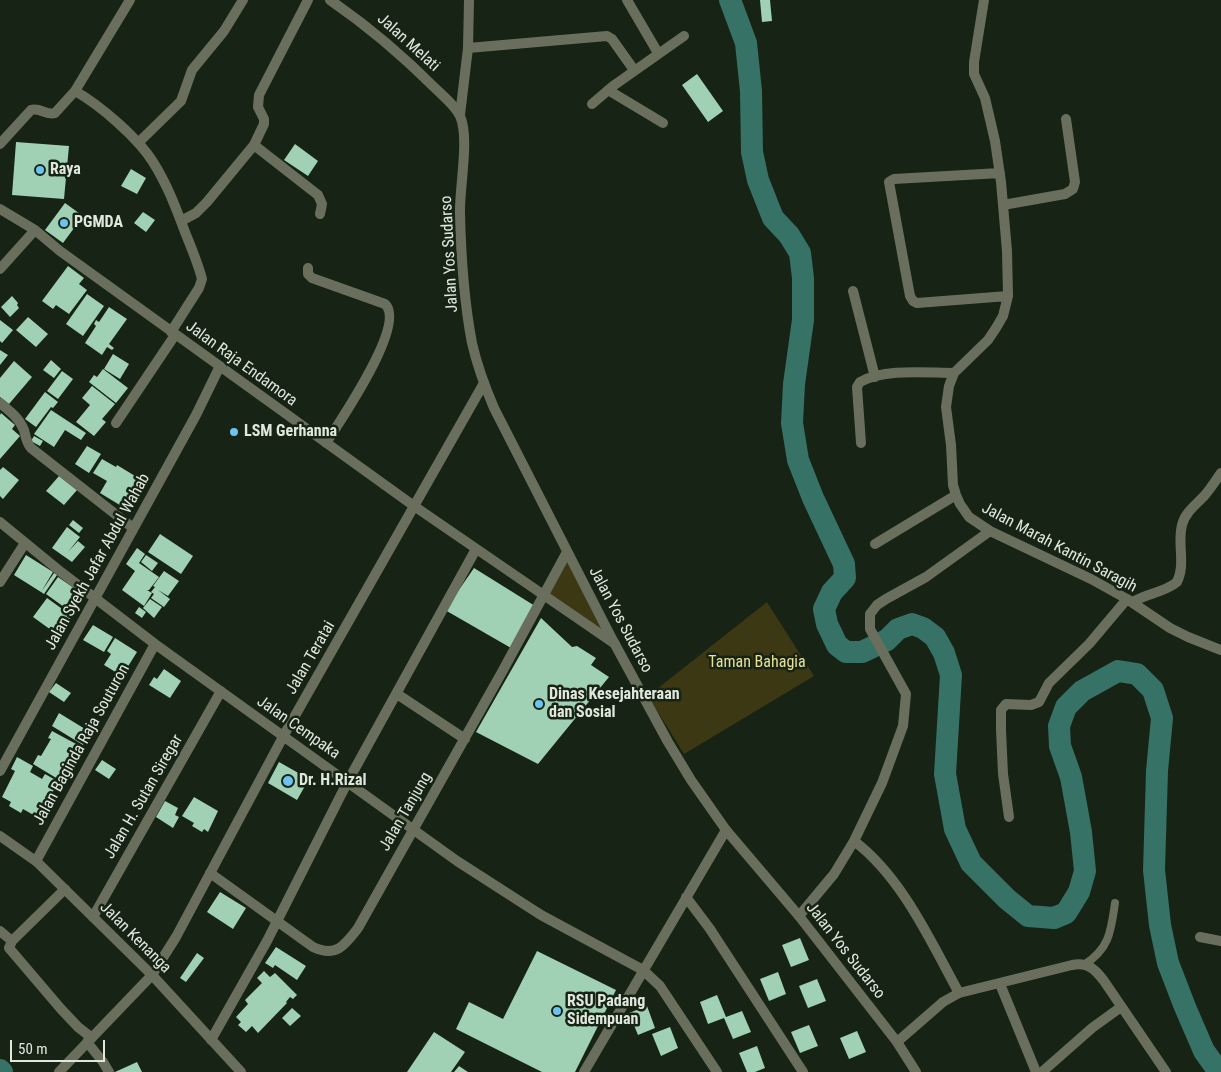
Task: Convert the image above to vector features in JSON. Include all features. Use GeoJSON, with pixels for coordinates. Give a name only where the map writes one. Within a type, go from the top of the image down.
{"type":"FeatureCollection","features":[{"type":"Feature","properties":{"kind":"street"},"geometry":{"type":"LineString","coordinates":[[0,144],[31,110],[38,109],[50,114],[55,113],[75,90],[130,0]]}},
{"type":"Feature","properties":{"kind":"street"},"geometry":{"type":"LineString","coordinates":[[138,143],[181,101],[192,70],[224,31],[243,0]]}},
{"type":"Feature","properties":{"kind":"street"},"geometry":{"type":"LineString","coordinates":[[181,222],[207,202],[254,145],[264,124],[264,119],[258,108],[259,95],[308,0]]}},
{"type":"Feature","properties":{"kind":"street","name":"Jalan Melati"},"geometry":{"type":"LineString","coordinates":[[330,0],[391,46],[460,115]]}},
{"type":"Feature","properties":{"kind":"street","name":"Jalan Yos Sudarso"},"geometry":{"type":"LineString","coordinates":[[469,0],[468,48],[460,115],[464,156],[460,212],[466,300],[472,344],[494,408],[614,644],[672,750],[691,780],[726,830],[799,916],[897,1042],[914,1071]]}},
{"type":"Feature","properties":{"kind":"street"},"geometry":{"type":"LineString","coordinates":[[627,0],[658,54]]}},
{"type":"Feature","properties":{"kind":"street"},"geometry":{"type":"LineString","coordinates":[[861,443],[858,384],[863,380],[901,373],[954,372],[988,340],[1003,316],[1008,296],[1000,173],[985,98],[974,74],[974,62],[984,0]]}},
{"type":"Feature","properties":{"kind":"street"},"geometry":{"type":"LineString","coordinates":[[468,48],[606,36],[612,39],[634,70]]}},
{"type":"Feature","properties":{"kind":"street"},"geometry":{"type":"LineString","coordinates":[[592,104],[634,70],[684,36]]}},
{"type":"Feature","properties":{"kind":"street"},"geometry":{"type":"LineString","coordinates":[[75,90],[105,113],[138,143],[154,163],[171,196],[202,279],[199,288],[173,333],[116,423]]}},
{"type":"Feature","properties":{"kind":"street"},"geometry":{"type":"LineString","coordinates":[[608,90],[663,123]]}},
{"type":"Feature","properties":{"kind":"street"},"geometry":{"type":"LineString","coordinates":[[1003,205],[1065,194],[1073,189],[1075,182],[1066,119]]}},
{"type":"Feature","properties":{"kind":"street"},"geometry":{"type":"LineString","coordinates":[[254,145],[318,194],[322,204],[320,214]]}},
{"type":"Feature","properties":{"kind":"street"},"geometry":{"type":"LineString","coordinates":[[1000,173],[894,179],[889,182],[910,296],[913,301],[917,303],[1008,296]]}},
{"type":"Feature","properties":{"kind":"street","name":"Jalan Raja Endamora"},"geometry":{"type":"LineString","coordinates":[[0,209],[35,230],[60,252],[414,506],[614,644]]}},
{"type":"Feature","properties":{"kind":"street"},"geometry":{"type":"LineString","coordinates":[[0,269],[35,230]]}},
{"type":"Feature","properties":{"kind":"street"},"geometry":{"type":"LineString","coordinates":[[308,268],[308,274],[312,278],[385,304],[390,313],[379,354],[326,443]]}},
{"type":"Feature","properties":{"kind":"street"},"geometry":{"type":"LineString","coordinates":[[853,291],[875,377]]}},
{"type":"Feature","properties":{"kind":"street","name":"Jalan Syekh Jafar Abdul Wahab"},"geometry":{"type":"LineString","coordinates":[[0,771],[196,415],[220,366]]}},
{"type":"Feature","properties":{"kind":"street","name":"Jalan Marah Kantin Saragih"},"geometry":{"type":"LineString","coordinates":[[954,372],[949,386],[946,408],[952,445],[956,495],[969,517],[990,531],[1091,579],[1130,601],[1170,628],[1221,650]]}},
{"type":"Feature","properties":{"kind":"street","name":"Jalan Teratai"},"geometry":{"type":"LineString","coordinates":[[59,1072],[152,975],[176,936],[284,735],[484,383]]}},
{"type":"Feature","properties":{"kind":"street"},"geometry":{"type":"LineString","coordinates":[[0,403],[17,417],[24,430],[28,445],[133,528]]}},
{"type":"Feature","properties":{"kind":"street"},"geometry":{"type":"LineString","coordinates":[[1008,817],[1003,774],[1001,710],[1006,704],[1031,705],[1039,702],[1048,683],[1130,601],[1167,589],[1177,582],[1181,563],[1182,523],[1193,506],[1206,494],[1221,472]]}},
{"type":"Feature","properties":{"kind":"street"},"geometry":{"type":"LineString","coordinates":[[875,544],[956,495]]}},
{"type":"Feature","properties":{"kind":"street","name":"Jalan Cempaka"},"geometry":{"type":"LineString","coordinates":[[0,522],[95,599],[155,644],[457,861],[516,900],[643,970],[660,986],[717,1072]]}},
{"type":"Feature","properties":{"kind":"street"},"geometry":{"type":"LineString","coordinates":[[799,916],[834,874],[854,840],[882,783],[903,726],[906,694],[872,632],[869,619],[870,614],[877,605],[926,577],[990,531]]}},
{"type":"Feature","properties":{"kind":"street"},"geometry":{"type":"LineString","coordinates":[[0,582],[25,543]]}},
{"type":"Feature","properties":{"kind":"street"},"geometry":{"type":"LineString","coordinates":[[211,1040],[262,949],[348,781],[476,550]]}},
{"type":"Feature","properties":{"kind":"street","name":"Jalan Tanjung"},"geometry":{"type":"LineString","coordinates":[[210,873],[320,950],[335,950],[348,942],[358,928],[465,739],[568,552]]}},
{"type":"Feature","properties":{"kind":"street","name":"Jalan Baginda Raja Souturon"},"geometry":{"type":"LineString","coordinates":[[36,861],[155,644]]}},
{"type":"Feature","properties":{"kind":"street","name":"Jalan H. Sutan Siregar"},"geometry":{"type":"LineString","coordinates":[[93,917],[222,691]]}},
{"type":"Feature","properties":{"kind":"street"},"geometry":{"type":"LineString","coordinates":[[397,694],[465,739]]}},
{"type":"Feature","properties":{"kind":"street"},"geometry":{"type":"LineString","coordinates":[[584,1072],[726,830]]}},
{"type":"Feature","properties":{"kind":"street","name":"Jalan Kenanga"},"geometry":{"type":"LineString","coordinates":[[0,836],[36,861],[152,975],[241,1072]]}},
{"type":"Feature","properties":{"kind":"street"},"geometry":{"type":"LineString","coordinates":[[854,840],[882,867],[896,886],[921,924],[959,993]]}},
{"type":"Feature","properties":{"kind":"street"},"geometry":{"type":"LineString","coordinates":[[64,889],[12,941],[9,948],[89,1040],[109,1072]]}},
{"type":"Feature","properties":{"kind":"street"},"geometry":{"type":"LineString","coordinates":[[686,897],[710,929],[803,1072]]}},
{"type":"Feature","properties":{"kind":"street"},"geometry":{"type":"LineString","coordinates":[[0,931],[12,941]]}},
{"type":"Feature","properties":{"kind":"street"},"geometry":{"type":"LineString","coordinates":[[1200,936],[1221,941]]}},
{"type":"Feature","properties":{"kind":"street"},"geometry":{"type":"LineString","coordinates":[[897,1042],[943,1002],[959,993],[1072,965],[1086,964],[1097,972],[1166,1072]]}},
{"type":"Feature","properties":{"kind":"street"},"geometry":{"type":"LineString","coordinates":[[1000,984],[1036,1072]]}},
{"type":"Feature","properties":{"kind":"street"},"geometry":{"type":"LineString","coordinates":[[1042,1072],[1092,1028],[1121,1007]]}},
{"type":"Feature","properties":{"kind":"lane"},"geometry":{"type":"LineString","coordinates":[[1086,964],[1100,952],[1110,936],[1115,904]]}},
{"type":"Feature","properties":{"kind":"green space"},"geometry":{"type":"Polygon","coordinates":[[[567,557],[610,637],[547,595],[567,557]]]}},
{"type":"Feature","properties":{"kind":"green space","name":"Taman Bahagia"},"geometry":{"type":"Polygon","coordinates":[[[767,602],[814,676],[684,754],[648,696],[767,602]]]}},
{"type":"Feature","properties":{"kind":"building"},"geometry":{"type":"Polygon","coordinates":[[[760,0],[770,0],[772,21],[762,22],[760,0]]]}},
{"type":"Feature","properties":{"kind":"building"},"geometry":{"type":"Polygon","coordinates":[[[697,74],[723,111],[708,122],[682,85],[697,74]]]}},
{"type":"Feature","properties":{"kind":"building","name":"Raya"},"geometry":{"type":"Polygon","coordinates":[[[16,142],[69,146],[64,199],[12,195],[16,142]]]}},
{"type":"Feature","properties":{"kind":"building"},"geometry":{"type":"Polygon","coordinates":[[[295,144],[318,161],[308,176],[284,160],[295,144]]]}},
{"type":"Feature","properties":{"kind":"building"},"geometry":{"type":"Polygon","coordinates":[[[131,169],[146,178],[137,194],[121,186],[131,169]]]}},
{"type":"Feature","properties":{"kind":"building","name":"PGMDA"},"geometry":{"type":"Polygon","coordinates":[[[65,203],[83,216],[63,243],[45,230],[65,203]]]}},
{"type":"Feature","properties":{"kind":"building"},"geometry":{"type":"Polygon","coordinates":[[[143,212],[155,220],[146,232],[134,223],[143,212]]]}},
{"type":"Feature","properties":{"kind":"building"},"geometry":{"type":"Polygon","coordinates":[[[68,266],[84,278],[79,284],[87,290],[69,314],[56,305],[53,309],[42,301],[68,266]]]}},
{"type":"Feature","properties":{"kind":"building"},"geometry":{"type":"Polygon","coordinates":[[[87,294],[104,306],[83,336],[66,324],[87,294]]]}},
{"type":"Feature","properties":{"kind":"building"},"geometry":{"type":"Polygon","coordinates":[[[12,296],[18,303],[19,308],[10,317],[1,307],[12,296]]]}},
{"type":"Feature","properties":{"kind":"building"},"geometry":{"type":"Polygon","coordinates":[[[109,307],[127,319],[109,344],[114,348],[112,350],[107,347],[102,355],[85,343],[96,326],[94,324],[96,320],[99,322],[109,307]]]}},
{"type":"Feature","properties":{"kind":"building"},"geometry":{"type":"Polygon","coordinates":[[[28,317],[48,334],[36,347],[16,330],[28,317]]]}},
{"type":"Feature","properties":{"kind":"building"},"geometry":{"type":"Polygon","coordinates":[[[0,320],[13,330],[2,343],[0,341],[0,320]]]}},
{"type":"Feature","properties":{"kind":"building"},"geometry":{"type":"Polygon","coordinates":[[[0,350],[8,355],[0,365],[0,350]]]}},
{"type":"Feature","properties":{"kind":"building"},"geometry":{"type":"Polygon","coordinates":[[[113,354],[129,364],[120,379],[104,369],[113,354]]]}},
{"type":"Feature","properties":{"kind":"building"},"geometry":{"type":"Polygon","coordinates":[[[51,360],[61,369],[54,378],[43,370],[51,360]]]}},
{"type":"Feature","properties":{"kind":"building"},"geometry":{"type":"Polygon","coordinates":[[[14,361],[32,377],[9,404],[0,397],[0,378],[14,361]]]}},
{"type":"Feature","properties":{"kind":"building"},"geometry":{"type":"Polygon","coordinates":[[[103,369],[128,388],[116,403],[89,382],[94,375],[97,377],[103,369]]]}},
{"type":"Feature","properties":{"kind":"building"},"geometry":{"type":"Polygon","coordinates":[[[62,371],[73,379],[58,399],[47,391],[62,371]]]}},
{"type":"Feature","properties":{"kind":"building"},"geometry":{"type":"Polygon","coordinates":[[[92,386],[115,404],[102,419],[106,422],[94,436],[76,422],[90,405],[82,398],[92,386]]]}},
{"type":"Feature","properties":{"kind":"building"},"geometry":{"type":"Polygon","coordinates":[[[45,392],[58,402],[53,408],[51,407],[36,427],[25,419],[45,392]]]}},
{"type":"Feature","properties":{"kind":"building"},"geometry":{"type":"Polygon","coordinates":[[[51,410],[86,433],[81,440],[65,430],[54,447],[34,434],[51,410]]]}},
{"type":"Feature","properties":{"kind":"building"},"geometry":{"type":"Polygon","coordinates":[[[1,413],[15,425],[12,429],[20,436],[0,459],[0,415],[1,413]]]}},
{"type":"Feature","properties":{"kind":"building"},"geometry":{"type":"Polygon","coordinates":[[[34,436],[43,441],[40,446],[31,441],[34,436]]]}},
{"type":"Feature","properties":{"kind":"building"},"geometry":{"type":"Polygon","coordinates":[[[87,446],[101,454],[89,473],[75,464],[87,446]]]}},
{"type":"Feature","properties":{"kind":"building"},"geometry":{"type":"Polygon","coordinates":[[[102,459],[116,467],[117,465],[140,479],[123,507],[100,493],[107,481],[93,473],[102,459]]]}},
{"type":"Feature","properties":{"kind":"building"},"geometry":{"type":"Polygon","coordinates":[[[3,467],[19,480],[3,499],[0,496],[0,470],[3,467]]]}},
{"type":"Feature","properties":{"kind":"building"},"geometry":{"type":"Polygon","coordinates":[[[59,476],[77,490],[64,505],[46,491],[59,476]]]}},
{"type":"Feature","properties":{"kind":"building"},"geometry":{"type":"Polygon","coordinates":[[[73,520],[83,528],[79,533],[69,525],[73,520]]]}},
{"type":"Feature","properties":{"kind":"building"},"geometry":{"type":"Polygon","coordinates":[[[67,527],[80,537],[68,552],[78,541],[85,547],[72,562],[52,548],[67,527]]]}},
{"type":"Feature","properties":{"kind":"building"},"geometry":{"type":"Polygon","coordinates":[[[160,534],[193,556],[181,574],[148,552],[160,534]]]}},
{"type":"Feature","properties":{"kind":"building"},"geometry":{"type":"Polygon","coordinates":[[[137,548],[145,554],[139,563],[159,577],[147,590],[152,593],[144,606],[122,590],[135,571],[126,564],[137,548]]]}},
{"type":"Feature","properties":{"kind":"building"},"geometry":{"type":"Polygon","coordinates":[[[26,555],[53,572],[41,592],[14,575],[26,555]]]}},
{"type":"Feature","properties":{"kind":"building"},"geometry":{"type":"Polygon","coordinates":[[[146,555],[158,563],[152,571],[141,562],[146,555]]]}},
{"type":"Feature","properties":{"kind":"building"},"geometry":{"type":"Polygon","coordinates":[[[474,568],[535,606],[511,648],[445,610],[474,568]]]}},
{"type":"Feature","properties":{"kind":"building"},"geometry":{"type":"Polygon","coordinates":[[[164,571],[179,581],[168,596],[158,590],[170,599],[164,607],[151,598],[154,594],[151,592],[164,571]]]}},
{"type":"Feature","properties":{"kind":"building"},"geometry":{"type":"Polygon","coordinates":[[[54,573],[57,575],[44,594],[41,592],[54,573]]]}},
{"type":"Feature","properties":{"kind":"building"},"geometry":{"type":"Polygon","coordinates":[[[58,577],[84,595],[71,612],[46,594],[58,577]]]}},
{"type":"Feature","properties":{"kind":"building"},"geometry":{"type":"Polygon","coordinates":[[[47,598],[72,616],[58,635],[33,617],[47,598]]]}},
{"type":"Feature","properties":{"kind":"building"},"geometry":{"type":"Polygon","coordinates":[[[150,599],[162,607],[154,618],[143,608],[150,599]]]}},
{"type":"Feature","properties":{"kind":"building"},"geometry":{"type":"Polygon","coordinates":[[[139,607],[146,612],[142,618],[135,613],[139,607]]]}},
{"type":"Feature","properties":{"kind":"building","name":"Dinas Kesejahteraan dan Sosial"},"geometry":{"type":"Polygon","coordinates":[[[541,618],[572,647],[577,646],[596,658],[591,665],[609,677],[538,764],[476,732],[541,618]]]}},
{"type":"Feature","properties":{"kind":"building"},"geometry":{"type":"Polygon","coordinates":[[[93,625],[113,637],[104,652],[83,640],[93,625]]]}},
{"type":"Feature","properties":{"kind":"building"},"geometry":{"type":"Polygon","coordinates":[[[115,638],[137,652],[122,676],[104,665],[111,654],[107,651],[115,638]]]}},
{"type":"Feature","properties":{"kind":"building"},"geometry":{"type":"Polygon","coordinates":[[[164,669],[181,681],[170,698],[149,685],[154,677],[157,679],[164,669]]]}},
{"type":"Feature","properties":{"kind":"building"},"geometry":{"type":"Polygon","coordinates":[[[56,683],[71,693],[64,702],[49,692],[56,683]]]}},
{"type":"Feature","properties":{"kind":"building"},"geometry":{"type":"Polygon","coordinates":[[[59,713],[90,732],[83,745],[52,726],[59,713]]]}},
{"type":"Feature","properties":{"kind":"building"},"geometry":{"type":"Polygon","coordinates":[[[52,731],[78,745],[72,755],[75,756],[68,768],[65,766],[58,779],[33,764],[38,755],[41,756],[51,739],[48,738],[52,731]]]}},
{"type":"Feature","properties":{"kind":"building"},"geometry":{"type":"Polygon","coordinates":[[[17,757],[33,766],[30,772],[42,779],[45,774],[59,782],[37,817],[23,809],[21,813],[9,806],[11,802],[2,797],[15,771],[11,769],[17,757]]]}},
{"type":"Feature","properties":{"kind":"building"},"geometry":{"type":"Polygon","coordinates":[[[102,760],[116,769],[109,779],[95,770],[102,760]]]}},
{"type":"Feature","properties":{"kind":"building","name":"Dr. H.Rizal"},"geometry":{"type":"Polygon","coordinates":[[[279,762],[309,779],[297,800],[268,783],[279,762]]]}},
{"type":"Feature","properties":{"kind":"building"},"geometry":{"type":"Polygon","coordinates":[[[194,797],[218,811],[208,832],[204,829],[202,832],[192,826],[194,823],[182,816],[194,797]]]}},
{"type":"Feature","properties":{"kind":"building"},"geometry":{"type":"Polygon","coordinates":[[[165,801],[178,808],[175,815],[179,817],[173,828],[156,817],[165,801]]]}},
{"type":"Feature","properties":{"kind":"building"},"geometry":{"type":"Polygon","coordinates":[[[220,892],[246,908],[233,929],[207,912],[220,892]]]}},
{"type":"Feature","properties":{"kind":"building"},"geometry":{"type":"Polygon","coordinates":[[[800,938],[809,960],[791,967],[782,945],[800,938]]]}},
{"type":"Feature","properties":{"kind":"building"},"geometry":{"type":"Polygon","coordinates":[[[276,947],[306,966],[297,980],[275,965],[273,968],[265,963],[276,947]]]}},
{"type":"Feature","properties":{"kind":"building","name":"RSU Padang Sidempuan"},"geometry":{"type":"Polygon","coordinates":[[[537,951],[616,990],[575,1072],[542,1072],[456,1029],[469,1002],[503,1019],[537,951]]]}},
{"type":"Feature","properties":{"kind":"building"},"geometry":{"type":"Polygon","coordinates":[[[197,953],[204,958],[186,982],[180,978],[197,953]]]}},
{"type":"Feature","properties":{"kind":"building"},"geometry":{"type":"Polygon","coordinates":[[[264,971],[270,977],[275,973],[297,995],[293,999],[290,997],[287,1003],[258,1033],[252,1026],[246,1032],[238,1025],[241,1022],[236,1017],[248,1004],[245,1000],[262,983],[257,978],[264,971]]]}},
{"type":"Feature","properties":{"kind":"building"},"geometry":{"type":"Polygon","coordinates":[[[778,972],[786,994],[769,1001],[760,979],[778,972]]]}},
{"type":"Feature","properties":{"kind":"building"},"geometry":{"type":"Polygon","coordinates":[[[817,979],[826,1001],[808,1008],[799,986],[817,979]]]}},
{"type":"Feature","properties":{"kind":"building"},"geometry":{"type":"Polygon","coordinates":[[[717,995],[726,1017],[742,1011],[751,1032],[733,1039],[724,1018],[708,1024],[700,1002],[717,995]]]}},
{"type":"Feature","properties":{"kind":"building"},"geometry":{"type":"Polygon","coordinates":[[[647,1006],[655,1028],[638,1035],[629,1013],[647,1006]]]}},
{"type":"Feature","properties":{"kind":"building"},"geometry":{"type":"Polygon","coordinates":[[[292,1008],[301,1016],[290,1026],[282,1018],[292,1008]]]}},
{"type":"Feature","properties":{"kind":"building"},"geometry":{"type":"Polygon","coordinates":[[[809,1025],[818,1046],[800,1053],[791,1032],[809,1025]]]}},
{"type":"Feature","properties":{"kind":"building"},"geometry":{"type":"Polygon","coordinates":[[[670,1027],[678,1048],[661,1056],[652,1034],[670,1027]]]}},
{"type":"Feature","properties":{"kind":"building"},"geometry":{"type":"Polygon","coordinates":[[[857,1031],[866,1052],[849,1059],[840,1038],[857,1031]]]}},
{"type":"Feature","properties":{"kind":"building"},"geometry":{"type":"Polygon","coordinates":[[[434,1032],[465,1052],[451,1072],[407,1072],[434,1032]]]}},
{"type":"Feature","properties":{"kind":"building"},"geometry":{"type":"Polygon","coordinates":[[[757,1046],[765,1068],[755,1072],[747,1072],[739,1053],[757,1046]]]}},
{"type":"Feature","properties":{"kind":"building"},"geometry":{"type":"Polygon","coordinates":[[[137,1062],[142,1072],[115,1072],[137,1062]]]}},
{"type":"Feature","properties":{"kind":"building"},"geometry":{"type":"Polygon","coordinates":[[[459,1066],[468,1072],[454,1072],[459,1066]]]}},
{"type":"Feature","properties":{"kind":"waterway"},"geometry":{"type":"LineString","coordinates":[[730,0],[746,43],[751,91],[752,152],[758,180],[773,218],[789,235],[800,253],[803,278],[803,320],[794,384],[792,423],[798,460],[813,498],[844,564],[845,578],[832,592],[824,609],[827,624],[837,645],[846,652],[862,652],[887,640],[898,629],[912,624],[923,628],[935,637],[944,653],[951,675],[945,774],[955,829],[971,863],[1007,899],[1028,916],[1054,918],[1066,913],[1079,892],[1085,871],[1081,832],[1071,777],[1060,746],[1059,726],[1066,707],[1082,691],[1118,671],[1137,674],[1153,690],[1162,718],[1157,771],[1154,870],[1160,925],[1168,963],[1185,1007],[1204,1051],[1219,1072]]}},
{"type":"Feature","properties":{"kind":"place","name":"Raya"},"geometry":{"type":"Point","coordinates":[40,170]}},
{"type":"Feature","properties":{"kind":"place","name":"PGMDA"},"geometry":{"type":"Point","coordinates":[64,223]}},
{"type":"Feature","properties":{"kind":"place","name":"LSM Gerhanna"},"geometry":{"type":"Point","coordinates":[234,432]}},
{"type":"Feature","properties":{"kind":"place","name":"Dinas Kesejahteraan dan Sosial"},"geometry":{"type":"Point","coordinates":[539,704]}},
{"type":"Feature","properties":{"kind":"place","name":"Dr. H.Rizal"},"geometry":{"type":"Point","coordinates":[288,781]}},
{"type":"Feature","properties":{"kind":"place","name":"RSU Padang Sidempuan"},"geometry":{"type":"Point","coordinates":[557,1011]}}]}
